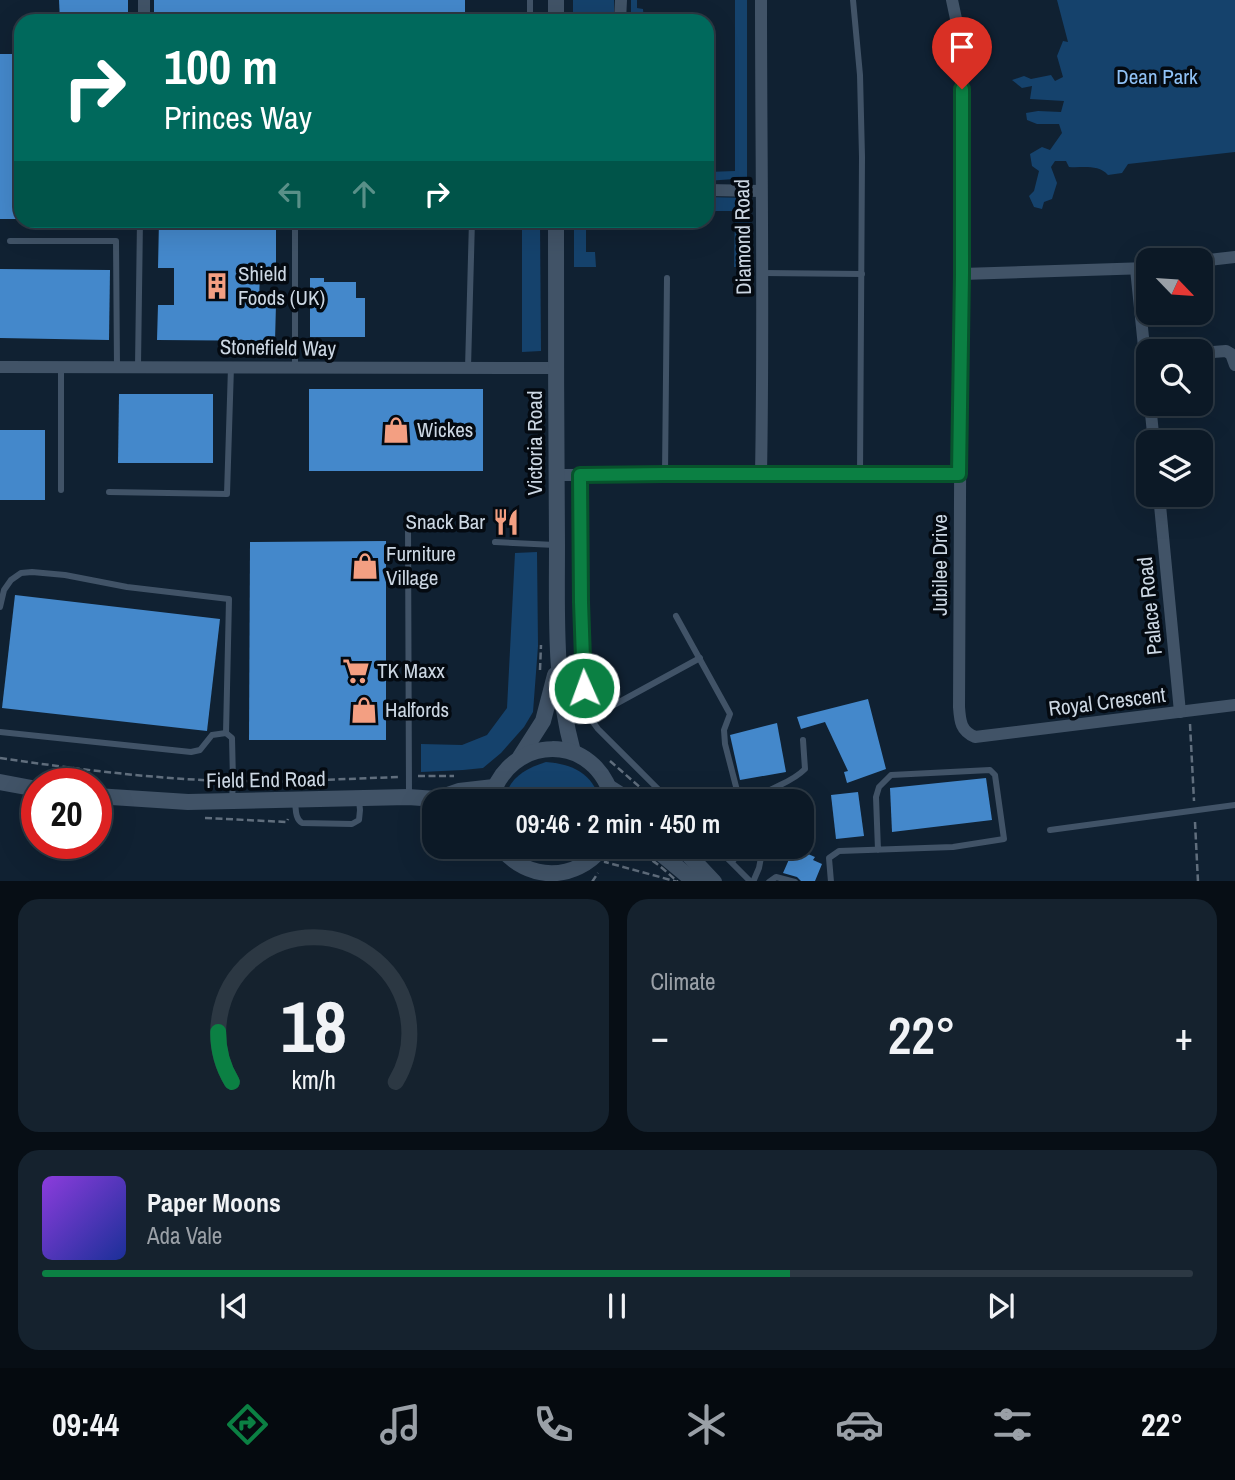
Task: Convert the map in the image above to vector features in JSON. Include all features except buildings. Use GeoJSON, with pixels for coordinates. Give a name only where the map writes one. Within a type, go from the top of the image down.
{"type":"FeatureCollection","features":[{"type":"Feature","properties":{"kind":"street","name":"Diamond Road"},"geometry":{"type":"LineString","coordinates":[[761,0],[761,474]]}},
{"type":"Feature","properties":{"kind":"street","name":"Jubilee Drive"},"geometry":{"type":"LineString","coordinates":[[952,0],[961,60],[959,707],[961,725],[967,734],[984,737]]}},
{"type":"Feature","properties":{"kind":"street"},"geometry":{"type":"LineString","coordinates":[[714,190],[761,191]]}},
{"type":"Feature","properties":{"kind":"street","name":"Victoria Road"},"geometry":{"type":"LineString","coordinates":[[556,228],[557,666],[566,728],[573,752]]}},
{"type":"Feature","properties":{"kind":"street"},"geometry":{"type":"LineString","coordinates":[[1213,260],[1235,257]]}},
{"type":"Feature","properties":{"kind":"street"},"geometry":{"type":"LineString","coordinates":[[962,274],[1136,268]]}},
{"type":"Feature","properties":{"kind":"street"},"geometry":{"type":"LineString","coordinates":[[1213,352],[1226,351],[1231,354],[1235,365]]}},
{"type":"Feature","properties":{"kind":"street","name":"Stonefield Way"},"geometry":{"type":"LineString","coordinates":[[0,367],[556,368]]}},
{"type":"Feature","properties":{"kind":"street"},"geometry":{"type":"LineString","coordinates":[[556,475],[959,474]]}},
{"type":"Feature","properties":{"kind":"street","name":"Palace Road"},"geometry":{"type":"LineString","coordinates":[[1160,507],[1180,712]]}},
{"type":"Feature","properties":{"kind":"street","name":"Victoria Road"},"geometry":{"type":"LineString","coordinates":[[494,789],[504,770],[520,757],[543,721],[557,666]]}},
{"type":"Feature","properties":{"kind":"street","name":"Royal Crescent"},"geometry":{"type":"LineString","coordinates":[[984,737],[1235,705]]}},
{"type":"Feature","properties":{"kind":"street"},"geometry":{"type":"LineString","coordinates":[[520,757],[537,750],[555,748],[573,752],[586,758],[597,768],[609,789]]}},
{"type":"Feature","properties":{"kind":"street"},"geometry":{"type":"LineString","coordinates":[[0,782],[21,786]]}},
{"type":"Feature","properties":{"kind":"street","name":"Field End Road"},"geometry":{"type":"LineString","coordinates":[[112,797],[188,803],[422,798]]}},
{"type":"Feature","properties":{"kind":"street"},"geometry":{"type":"LineString","coordinates":[[510,859],[537,877],[567,873],[584,866]]}},
{"type":"Feature","properties":{"kind":"street"},"geometry":{"type":"LineString","coordinates":[[571,881],[593,859]]}},
{"type":"Feature","properties":{"kind":"street"},"geometry":{"type":"LineString","coordinates":[[668,859],[695,881]]}},
{"type":"Feature","properties":{"kind":"street"},"geometry":{"type":"LineString","coordinates":[[693,859],[714,881]]}},
{"type":"Feature","properties":{"kind":"lane"},"geometry":{"type":"LineString","coordinates":[[853,0],[860,89],[860,475]]}},
{"type":"Feature","properties":{"kind":"lane"},"geometry":{"type":"LineString","coordinates":[[138,366],[140,228]]}},
{"type":"Feature","properties":{"kind":"lane"},"geometry":{"type":"LineString","coordinates":[[295,228],[295,368]]}},
{"type":"Feature","properties":{"kind":"lane"},"geometry":{"type":"LineString","coordinates":[[468,368],[472,228]]}},
{"type":"Feature","properties":{"kind":"lane"},"geometry":{"type":"LineString","coordinates":[[10,241],[116,241],[117,366]]}},
{"type":"Feature","properties":{"kind":"lane"},"geometry":{"type":"LineString","coordinates":[[763,273],[862,274]]}},
{"type":"Feature","properties":{"kind":"lane"},"geometry":{"type":"LineString","coordinates":[[665,474],[667,278]]}},
{"type":"Feature","properties":{"kind":"lane"},"geometry":{"type":"LineString","coordinates":[[61,366],[61,490]]}},
{"type":"Feature","properties":{"kind":"lane"},"geometry":{"type":"LineString","coordinates":[[109,492],[227,494],[230,367]]}},
{"type":"Feature","properties":{"kind":"lane"},"geometry":{"type":"LineString","coordinates":[[580,475],[585,704],[598,729],[658,789]]}},
{"type":"Feature","properties":{"kind":"lane"},"geometry":{"type":"LineString","coordinates":[[408,524],[408,797]]}},
{"type":"Feature","properties":{"kind":"lane"},"geometry":{"type":"LineString","coordinates":[[495,542],[556,545]]}},
{"type":"Feature","properties":{"kind":"lane"},"geometry":{"type":"LineString","coordinates":[[0,607],[4,590],[11,580],[21,573],[32,572],[229,599],[226,733]]}},
{"type":"Feature","properties":{"kind":"lane"},"geometry":{"type":"LineString","coordinates":[[676,616],[730,714],[723,730],[737,789]]}},
{"type":"Feature","properties":{"kind":"lane"},"geometry":{"type":"LineString","coordinates":[[590,718],[700,658]]}},
{"type":"Feature","properties":{"kind":"lane"},"geometry":{"type":"LineString","coordinates":[[0,733],[191,752],[200,750],[212,736],[226,733]]}},
{"type":"Feature","properties":{"kind":"lane"},"geometry":{"type":"LineString","coordinates":[[226,733],[232,738],[232,802]]}},
{"type":"Feature","properties":{"kind":"lane"},"geometry":{"type":"LineString","coordinates":[[770,789],[795,779],[805,769],[803,740]]}},
{"type":"Feature","properties":{"kind":"lane"},"geometry":{"type":"LineString","coordinates":[[831,881],[829,858],[839,851],[878,850],[953,847],[1004,839],[995,775],[990,771],[891,775],[878,787],[876,797],[878,850]]}},
{"type":"Feature","properties":{"kind":"lane"},"geometry":{"type":"LineString","coordinates":[[295,800],[296,815],[302,823],[352,824],[359,820],[359,799]]}},
{"type":"Feature","properties":{"kind":"lane"},"geometry":{"type":"LineString","coordinates":[[1049,830],[1235,805]]}},
{"type":"Feature","properties":{"kind":"lane"},"geometry":{"type":"LineString","coordinates":[[729,859],[752,881],[761,859]]}},
{"type":"Feature","properties":{"kind":"lane"},"geometry":{"type":"LineString","coordinates":[[769,881],[776,877],[795,881]]}},
{"type":"Feature","properties":{"kind":"path"},"geometry":{"type":"LineString","coordinates":[[0,758],[102,773],[172,779],[271,782],[465,775]]}},
{"type":"Feature","properties":{"kind":"path"},"geometry":{"type":"LineString","coordinates":[[615,850],[634,850],[678,881],[605,862],[615,850]]}},
{"type":"Feature","properties":{"kind":"green space"},"geometry":{"type":"Polygon","coordinates":[[[573,0],[614,0],[614,14],[573,14],[573,0]]]}},
{"type":"Feature","properties":{"kind":"green space"},"geometry":{"type":"Polygon","coordinates":[[[631,0],[637,0],[637,8],[643,9],[643,14],[631,14],[631,0]]]}},
{"type":"Feature","properties":{"kind":"green space"},"geometry":{"type":"Polygon","coordinates":[[[735,0],[747,0],[747,178],[714,180],[714,172],[735,171],[735,0]]]}},
{"type":"Feature","properties":{"kind":"green space","name":"Dean Park"},"geometry":{"type":"Polygon","coordinates":[[[1057,0],[1235,0],[1235,152],[1128,164],[1122,173],[1108,175],[1095,168],[1069,167],[1066,161],[1055,161],[1051,167],[1057,183],[1052,199],[1044,202],[1042,209],[1034,207],[1029,196],[1034,191],[1039,171],[1032,166],[1030,154],[1042,147],[1050,150],[1062,133],[1059,124],[1037,124],[1027,120],[1026,113],[1061,112],[1064,101],[1030,99],[1032,86],[1022,88],[1012,80],[1024,76],[1031,79],[1051,75],[1055,81],[1063,77],[1057,56],[1063,41],[1068,42],[1057,0]]]}},
{"type":"Feature","properties":{"kind":"green space"},"geometry":{"type":"Polygon","coordinates":[[[714,197],[750,198],[751,267],[734,267],[735,211],[714,211],[714,197]]]}},
{"type":"Feature","properties":{"kind":"green space"},"geometry":{"type":"Polygon","coordinates":[[[522,228],[540,228],[541,351],[522,352],[522,228]]]}},
{"type":"Feature","properties":{"kind":"green space"},"geometry":{"type":"Polygon","coordinates":[[[574,228],[586,228],[586,252],[595,252],[596,267],[574,267],[574,228]]]}},
{"type":"Feature","properties":{"kind":"green space"},"geometry":{"type":"Polygon","coordinates":[[[537,552],[538,646],[533,712],[524,727],[501,753],[483,768],[421,772],[421,744],[462,745],[487,735],[507,708],[515,553],[537,552]]]}},
{"type":"Feature","properties":{"kind":"green space"},"geometry":{"type":"Polygon","coordinates":[[[546,762],[564,765],[587,777],[596,789],[508,789],[514,780],[531,768],[546,762]]]}},
{"type":"Feature","properties":{"kind":"green space"},"geometry":{"type":"Polygon","coordinates":[[[538,859],[564,859],[552,861],[538,859]]]}},
{"type":"Feature","properties":{"kind":"place","name":"Shield Foods (UK)"},"geometry":{"type":"Point","coordinates":[217,286]}},
{"type":"Feature","properties":{"kind":"place","name":"Wickes"},"geometry":{"type":"Point","coordinates":[396,430]}},
{"type":"Feature","properties":{"kind":"place","name":"Snack Bar"},"geometry":{"type":"Point","coordinates":[506,522]}},
{"type":"Feature","properties":{"kind":"place","name":"Furniture Village"},"geometry":{"type":"Point","coordinates":[365,566]}},
{"type":"Feature","properties":{"kind":"place","name":"TK Maxx"},"geometry":{"type":"Point","coordinates":[356,671]}},
{"type":"Feature","properties":{"kind":"place","name":"Halfords"},"geometry":{"type":"Point","coordinates":[364,710]}},
{"type":"Feature","properties":{"kind":"route"},"geometry":{"type":"LineString","coordinates":[[584,688],[580,475],[959,474],[962,89]]}}]}
